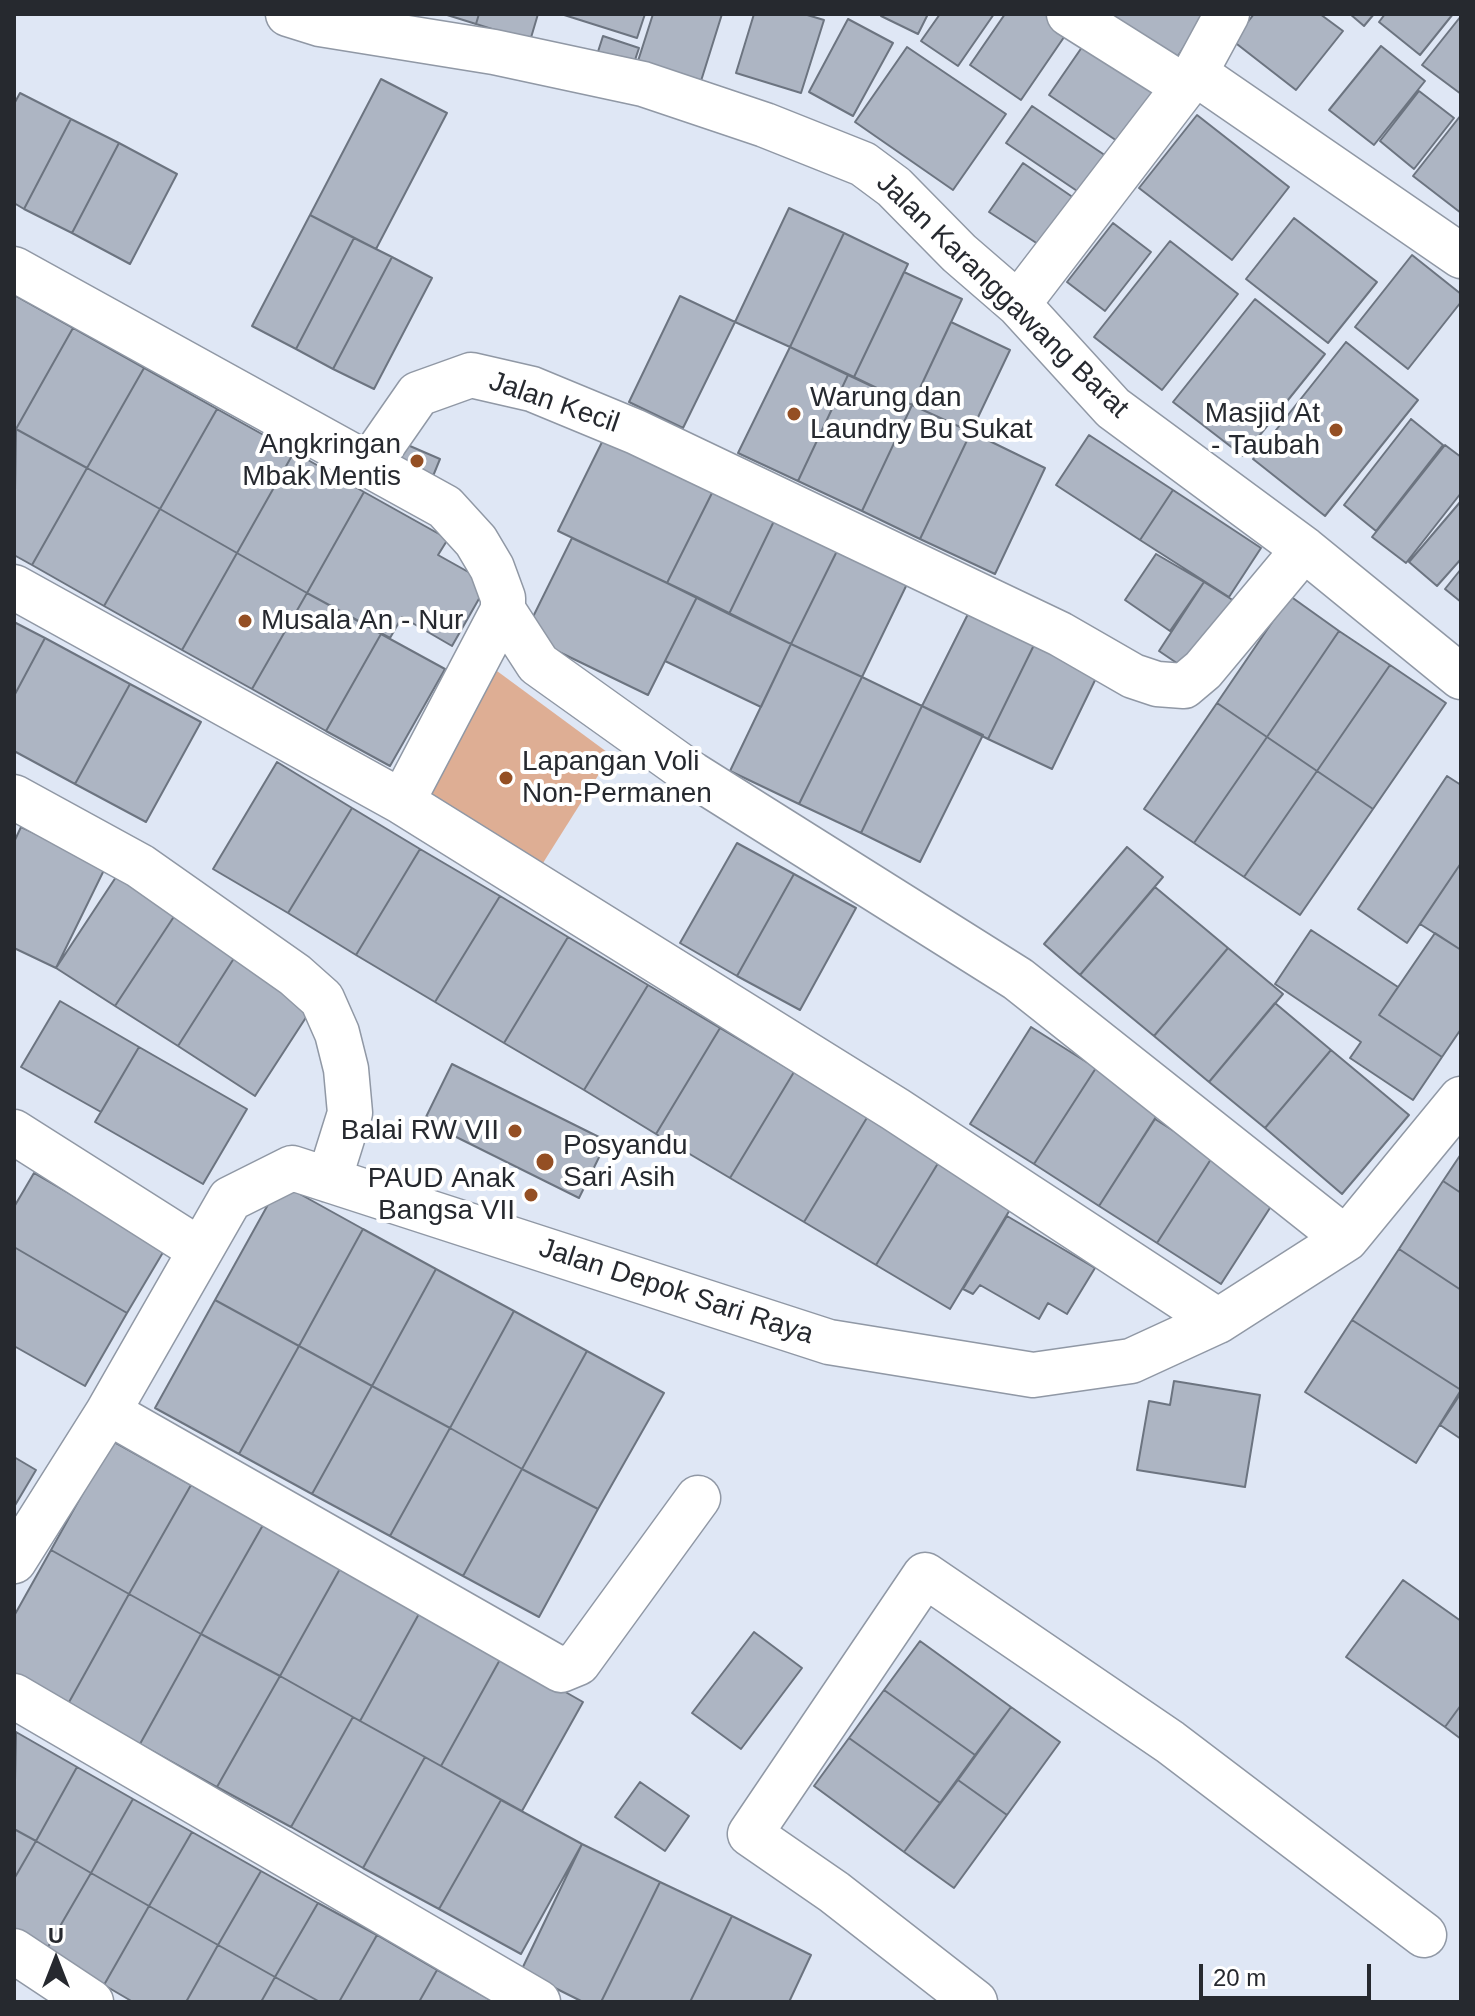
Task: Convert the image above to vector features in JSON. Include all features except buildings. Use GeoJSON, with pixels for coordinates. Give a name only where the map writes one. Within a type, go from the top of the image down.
{"type":"FeatureCollection","features":[{"type":"Feature","properties":{"kind":"street","name":"Jalan Karanggawang Barat"},"geometry":{"type":"LineString","coordinates":[[288,14],[320,24],[494,52],[643,84],[765,125],[863,164],[894,187],[959,253],[1018,304],[1113,408],[1304,549],[1461,677]]}},
{"type":"Feature","properties":{"kind":"street"},"geometry":{"type":"LineString","coordinates":[[1069,14],[1190,80],[1461,256]]}},
{"type":"Feature","properties":{"kind":"street"},"geometry":{"type":"LineString","coordinates":[[1018,304],[1190,80],[1227,14]]}},
{"type":"Feature","properties":{"kind":"street"},"geometry":{"type":"LineString","coordinates":[[14,269],[445,507],[476,541],[492,568],[503,598],[503,610],[402,802]]}},
{"type":"Feature","properties":{"kind":"street","name":"Jalan Kecil"},"geometry":{"type":"LineString","coordinates":[[368,466],[418,394],[471,375],[532,389],[636,432],[1060,634],[1133,676],[1157,684],[1184,686],[1203,670],[1304,549]]}},
{"type":"Feature","properties":{"kind":"street"},"geometry":{"type":"LineString","coordinates":[[14,587],[402,802],[895,1109],[1218,1321]]}},
{"type":"Feature","properties":{"kind":"street"},"geometry":{"type":"LineString","coordinates":[[503,610],[538,664],[692,774],[1018,979],[1346,1239]]}},
{"type":"Feature","properties":{"kind":"street"},"geometry":{"type":"LineString","coordinates":[[14,797],[140,866],[295,975],[322,999],[337,1033],[346,1069],[350,1113],[329,1180]]}},
{"type":"Feature","properties":{"kind":"street","name":"Jalan Depok Sari Raya"},"geometry":{"type":"LineString","coordinates":[[14,1561],[108,1412],[230,1199],[292,1168],[829,1342],[1033,1375],[1131,1361],[1218,1321],[1346,1239],[1461,1099]]}},
{"type":"Feature","properties":{"kind":"street"},"geometry":{"type":"LineString","coordinates":[[14,1132],[200,1250]]}},
{"type":"Feature","properties":{"kind":"street"},"geometry":{"type":"LineString","coordinates":[[108,1412],[561,1670],[578,1663],[698,1498]]}},
{"type":"Feature","properties":{"kind":"street"},"geometry":{"type":"LineString","coordinates":[[975,2002],[834,1892],[750,1834],[925,1575],[1170,1742],[1424,1935]]}},
{"type":"Feature","properties":{"kind":"street"},"geometry":{"type":"LineString","coordinates":[[14,1696],[538,2002]]}},
{"type":"Feature","properties":{"kind":"street"},"geometry":{"type":"LineString","coordinates":[[14,1951],[91,2002]]}},
{"type":"Feature","properties":{"kind":"shaded area","name":"Lapangan Voli Non-Permanen"},"geometry":{"type":"Polygon","coordinates":[[[478,657],[611,755],[531,882],[402,802],[478,657]]]}},
{"type":"Feature","properties":{"kind":"place","name":"Warung dan Laundry Bu Sukat"},"geometry":{"type":"Point","coordinates":[794,414]}},
{"type":"Feature","properties":{"kind":"place","name":"Masjid At - Taubah"},"geometry":{"type":"Point","coordinates":[1336,430]}},
{"type":"Feature","properties":{"kind":"place","name":"Angkringan Mbak Mentis"},"geometry":{"type":"Point","coordinates":[417,461]}},
{"type":"Feature","properties":{"kind":"place","name":"Musala An - Nur"},"geometry":{"type":"Point","coordinates":[245,621]}},
{"type":"Feature","properties":{"kind":"place","name":"Lapangan Voli Non-Permanen"},"geometry":{"type":"Point","coordinates":[506,778]}},
{"type":"Feature","properties":{"kind":"place","name":"Balai RW VII"},"geometry":{"type":"Point","coordinates":[515,1131]}},
{"type":"Feature","properties":{"kind":"place","name":"Posyandu Sari Asih"},"geometry":{"type":"Point","coordinates":[545,1162]}},
{"type":"Feature","properties":{"kind":"place","name":"PAUD Anak Bangsa VII"},"geometry":{"type":"Point","coordinates":[531,1195]}}]}
